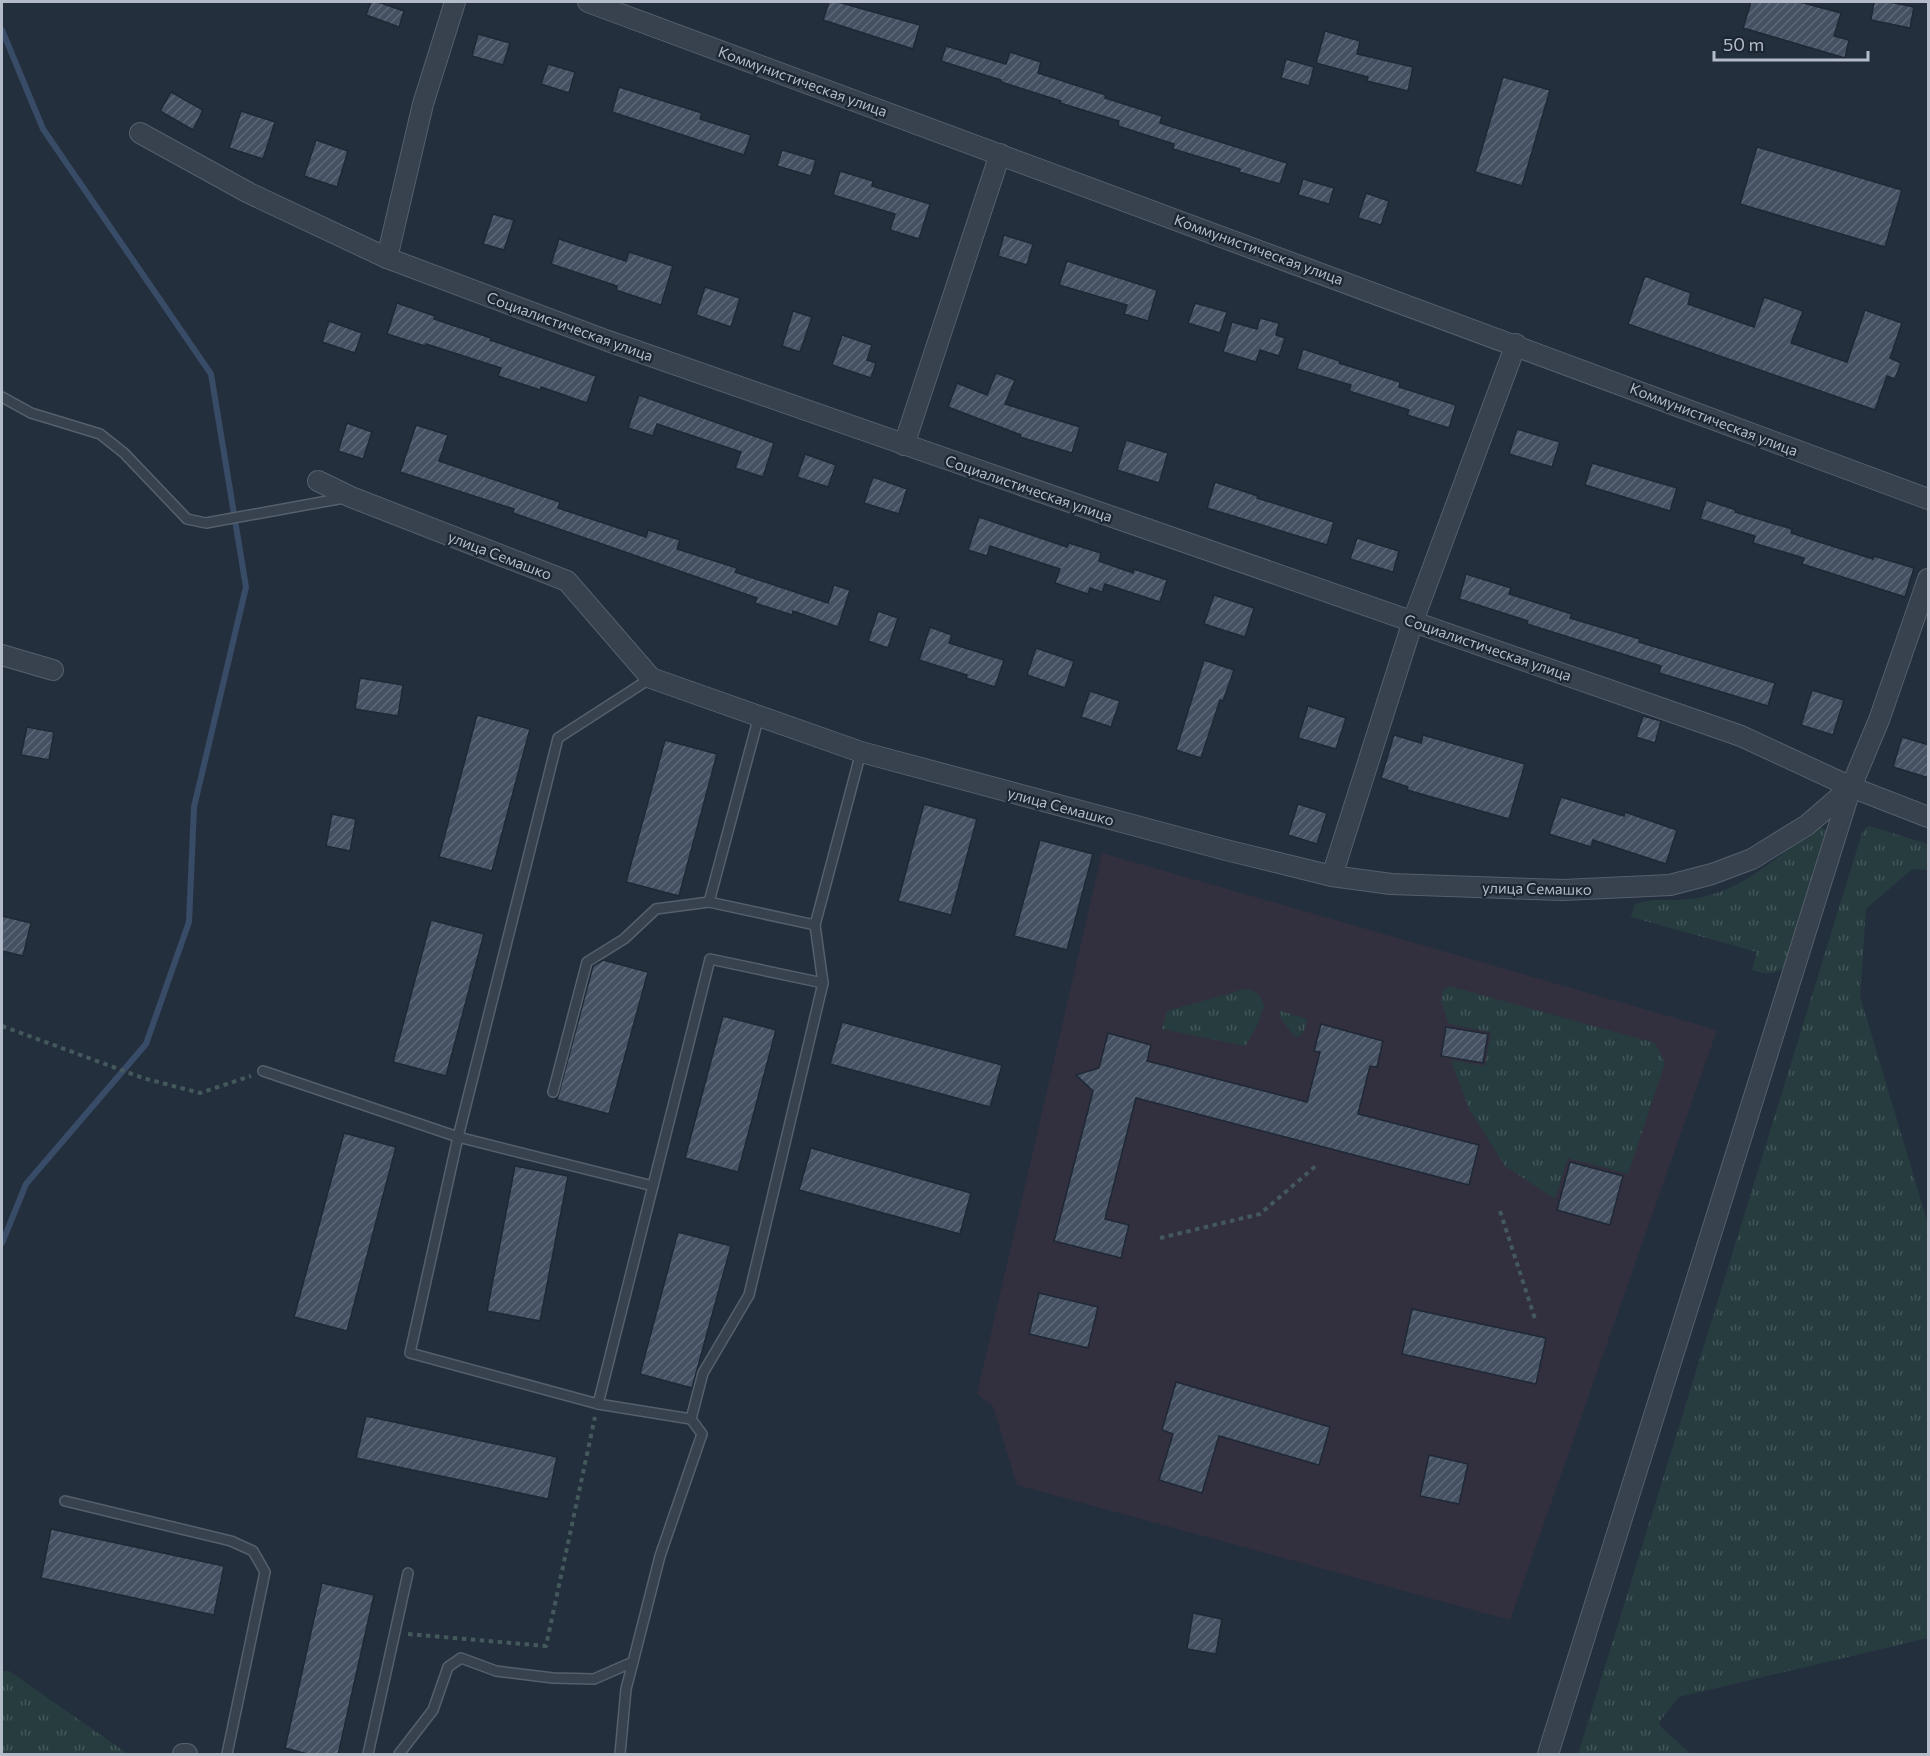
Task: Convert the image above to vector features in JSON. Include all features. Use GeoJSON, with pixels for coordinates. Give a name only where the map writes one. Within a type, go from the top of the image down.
{"type":"FeatureCollection","features":[{"type":"Feature","properties":{"kind":"street"},"geometry":{"type":"LineString","coordinates":[[387,258],[423,104],[455,2]]}},
{"type":"Feature","properties":{"kind":"street","name":"Коммунистическая улица"},"geometry":{"type":"LineString","coordinates":[[588,2],[1516,344],[1929,499]]}},
{"type":"Feature","properties":{"kind":"street","name":"Социалистическая улица"},"geometry":{"type":"LineString","coordinates":[[140,133],[249,193],[387,258],[608,341],[1741,736],[1851,787],[1929,817]]}},
{"type":"Feature","properties":{"kind":"street"},"geometry":{"type":"LineString","coordinates":[[904,445],[1000,154]]}},
{"type":"Feature","properties":{"kind":"street"},"geometry":{"type":"LineString","coordinates":[[1332,876],[1413,621],[1516,344]]}},
{"type":"Feature","properties":{"kind":"street","name":"улица Семашко"},"geometry":{"type":"LineString","coordinates":[[318,481],[351,497],[567,581],[651,678],[861,752],[1214,847],[1332,876],[1391,884],[1563,890],[1670,885],[1712,874],[1752,859],[1807,825],[1851,787]]}},
{"type":"Feature","properties":{"kind":"street"},"geometry":{"type":"LineString","coordinates":[[1548,1755],[1851,787],[1879,720],[1929,579]]}},
{"type":"Feature","properties":{"kind":"street"},"geometry":{"type":"LineString","coordinates":[[2,655],[52,670]]}},
{"type":"Feature","properties":{"kind":"lane"},"geometry":{"type":"LineString","coordinates":[[2,397],[31,413],[99,434],[124,453],[187,519],[206,523],[351,497]]}},
{"type":"Feature","properties":{"kind":"lane"},"geometry":{"type":"LineString","coordinates":[[620,1755],[626,1689],[660,1556],[702,1434],[691,1419],[598,1404],[410,1353],[458,1137],[558,738],[651,678]]}},
{"type":"Feature","properties":{"kind":"lane"},"geometry":{"type":"LineString","coordinates":[[709,902],[759,716]]}},
{"type":"Feature","properties":{"kind":"lane"},"geometry":{"type":"LineString","coordinates":[[691,1419],[703,1373],[749,1295],[823,983],[815,925],[861,752]]}},
{"type":"Feature","properties":{"kind":"lane"},"geometry":{"type":"LineString","coordinates":[[553,1092],[587,962],[624,939],[656,909],[709,902],[815,925]]}},
{"type":"Feature","properties":{"kind":"lane"},"geometry":{"type":"LineString","coordinates":[[598,1404],[710,959],[823,983]]}},
{"type":"Feature","properties":{"kind":"lane"},"geometry":{"type":"LineString","coordinates":[[263,1071],[458,1137],[653,1186]]}},
{"type":"Feature","properties":{"kind":"lane"},"geometry":{"type":"LineString","coordinates":[[65,1501],[231,1541],[254,1551],[265,1572],[226,1755]]}},
{"type":"Feature","properties":{"kind":"lane"},"geometry":{"type":"LineString","coordinates":[[368,1755],[408,1573]]}},
{"type":"Feature","properties":{"kind":"lane"},"geometry":{"type":"LineString","coordinates":[[399,1755],[433,1710],[448,1667],[461,1658],[496,1671],[553,1678],[594,1679],[633,1662]]}},
{"type":"Feature","properties":{"kind":"path"},"geometry":{"type":"LineString","coordinates":[[2,1026],[143,1078],[200,1093],[263,1071]]}},
{"type":"Feature","properties":{"kind":"path"},"geometry":{"type":"LineString","coordinates":[[1160,1238],[1260,1214],[1318,1164]]}},
{"type":"Feature","properties":{"kind":"path"},"geometry":{"type":"LineString","coordinates":[[1500,1211],[1536,1322]]}},
{"type":"Feature","properties":{"kind":"path"},"geometry":{"type":"LineString","coordinates":[[395,1633],[546,1646],[598,1404]]}},
{"type":"Feature","properties":{"kind":"shaded area"},"geometry":{"type":"Polygon","coordinates":[[[1102,853],[1717,1030],[1510,1620],[1017,1485],[993,1406],[977,1394],[1102,853]]]}},
{"type":"Feature","properties":{"kind":"green space"},"geometry":{"type":"Polygon","coordinates":[[[1820,826],[1826,831],[1785,966],[1773,973],[1752,970],[1757,952],[1631,917],[1634,905],[1654,900],[1697,898],[1734,886],[1820,826]]]}},
{"type":"Feature","properties":{"kind":"green space"},"geometry":{"type":"Polygon","coordinates":[[[1869,826],[1928,844],[1928,870],[1912,869],[1866,909],[1860,996],[1928,1224],[1928,1638],[1679,1697],[1659,1722],[1661,1727],[1691,1754],[1578,1754],[1862,833],[1869,826]]]}},
{"type":"Feature","properties":{"kind":"green space"},"geometry":{"type":"Polygon","coordinates":[[[1449,986],[1655,1043],[1665,1063],[1628,1174],[1568,1158],[1555,1199],[1505,1166],[1469,1109],[1451,1060],[1485,1066],[1491,1032],[1449,1024],[1441,1002],[1443,990],[1449,986]]]}},
{"type":"Feature","properties":{"kind":"green space"},"geometry":{"type":"Polygon","coordinates":[[[1245,989],[1258,994],[1264,1007],[1256,1028],[1245,1046],[1162,1029],[1167,1011],[1245,989]]]}},
{"type":"Feature","properties":{"kind":"green space"},"geometry":{"type":"Polygon","coordinates":[[[1281,1011],[1307,1019],[1304,1030],[1296,1038],[1279,1016],[1281,1011]]]}},
{"type":"Feature","properties":{"kind":"green space"},"geometry":{"type":"Polygon","coordinates":[[[2,1671],[9,1671],[128,1754],[2,1754],[2,1671]]]}},
{"type":"Feature","properties":{"kind":"building"},"geometry":{"type":"Polygon","coordinates":[[[371,2],[378,2],[404,11],[399,27],[366,15],[371,2]]]}},
{"type":"Feature","properties":{"kind":"building"},"geometry":{"type":"Polygon","coordinates":[[[829,2],[838,2],[920,25],[913,49],[823,20],[829,2]]]}},
{"type":"Feature","properties":{"kind":"building"},"geometry":{"type":"Polygon","coordinates":[[[1751,2],[1800,2],[1841,13],[1834,36],[1849,40],[1845,58],[1743,28],[1751,2]]]}},
{"type":"Feature","properties":{"kind":"building"},"geometry":{"type":"Polygon","coordinates":[[[1874,2],[1890,2],[1914,7],[1910,28],[1871,20],[1874,2]]]}},
{"type":"Feature","properties":{"kind":"building"},"geometry":{"type":"Polygon","coordinates":[[[1325,31],[1360,41],[1357,54],[1413,67],[1408,91],[1367,81],[1368,77],[1316,63],[1325,31]]]}},
{"type":"Feature","properties":{"kind":"building"},"geometry":{"type":"Polygon","coordinates":[[[478,34],[510,43],[503,65],[472,56],[478,34]]]}},
{"type":"Feature","properties":{"kind":"building"},"geometry":{"type":"Polygon","coordinates":[[[946,46],[1006,64],[1010,52],[1041,62],[1038,73],[1162,116],[1160,123],[1287,163],[1280,184],[1239,172],[1240,169],[1173,149],[1174,144],[1118,126],[1119,121],[941,61],[946,46]]]}},
{"type":"Feature","properties":{"kind":"building"},"geometry":{"type":"Polygon","coordinates":[[[1286,59],[1314,67],[1309,86],[1281,78],[1286,59]]]}},
{"type":"Feature","properties":{"kind":"building"},"geometry":{"type":"Polygon","coordinates":[[[548,64],[575,72],[569,93],[541,84],[548,64]]]}},
{"type":"Feature","properties":{"kind":"building"},"geometry":{"type":"Polygon","coordinates":[[[1503,77],[1550,90],[1522,186],[1475,172],[1503,77]]]}},
{"type":"Feature","properties":{"kind":"building"},"geometry":{"type":"Polygon","coordinates":[[[619,87],[702,113],[700,119],[751,135],[744,155],[612,112],[619,87]]]}},
{"type":"Feature","properties":{"kind":"building"},"geometry":{"type":"Polygon","coordinates":[[[171,92],[203,110],[193,130],[160,111],[171,92]]]}},
{"type":"Feature","properties":{"kind":"building"},"geometry":{"type":"Polygon","coordinates":[[[241,111],[275,122],[263,159],[229,148],[241,111]]]}},
{"type":"Feature","properties":{"kind":"building"},"geometry":{"type":"Polygon","coordinates":[[[316,140],[348,151],[337,187],[304,176],[316,140]]]}},
{"type":"Feature","properties":{"kind":"building"},"geometry":{"type":"Polygon","coordinates":[[[1757,147],[1902,190],[1885,247],[1740,204],[1757,147]]]}},
{"type":"Feature","properties":{"kind":"building"},"geometry":{"type":"Polygon","coordinates":[[[782,150],[816,160],[811,176],[777,166],[782,150]]]}},
{"type":"Feature","properties":{"kind":"building"},"geometry":{"type":"Polygon","coordinates":[[[840,171],[873,181],[872,186],[930,204],[919,239],[890,230],[895,214],[833,195],[840,171]]]}},
{"type":"Feature","properties":{"kind":"building"},"geometry":{"type":"Polygon","coordinates":[[[1303,179],[1334,188],[1329,204],[1298,195],[1303,179]]]}},
{"type":"Feature","properties":{"kind":"building"},"geometry":{"type":"Polygon","coordinates":[[[1366,193],[1389,201],[1381,225],[1358,218],[1366,193]]]}},
{"type":"Feature","properties":{"kind":"building"},"geometry":{"type":"Polygon","coordinates":[[[493,214],[514,220],[504,250],[483,244],[493,214]]]}},
{"type":"Feature","properties":{"kind":"building"},"geometry":{"type":"Polygon","coordinates":[[[1004,235],[1033,244],[1027,265],[998,256],[1004,235]]]}},
{"type":"Feature","properties":{"kind":"building"},"geometry":{"type":"Polygon","coordinates":[[[559,239],[626,261],[629,252],[673,266],[661,305],[616,290],[617,286],[551,264],[559,239]]]}},
{"type":"Feature","properties":{"kind":"building"},"geometry":{"type":"Polygon","coordinates":[[[1067,261],[1157,290],[1148,321],[1124,314],[1127,305],[1059,285],[1067,261]]]}},
{"type":"Feature","properties":{"kind":"building"},"geometry":{"type":"Polygon","coordinates":[[[1645,276],[1691,293],[1688,304],[1754,327],[1764,297],[1803,311],[1791,343],[1847,362],[1865,310],[1902,323],[1890,358],[1901,363],[1895,379],[1887,376],[1875,410],[1628,324],[1645,276]]]}},
{"type":"Feature","properties":{"kind":"building"},"geometry":{"type":"Polygon","coordinates":[[[705,287],[740,298],[731,327],[696,315],[705,287]]]}},
{"type":"Feature","properties":{"kind":"building"},"geometry":{"type":"Polygon","coordinates":[[[397,303],[435,316],[434,319],[491,338],[490,340],[596,376],[587,403],[541,387],[540,390],[498,376],[501,368],[387,334],[397,303]]]}},
{"type":"Feature","properties":{"kind":"building"},"geometry":{"type":"Polygon","coordinates":[[[1195,303],[1227,312],[1220,333],[1188,323],[1195,303]]]}},
{"type":"Feature","properties":{"kind":"building"},"geometry":{"type":"Polygon","coordinates":[[[793,311],[812,317],[800,352],[782,346],[793,311]]]}},
{"type":"Feature","properties":{"kind":"building"},"geometry":{"type":"Polygon","coordinates":[[[1260,318],[1279,323],[1276,335],[1285,338],[1279,356],[1260,350],[1256,362],[1223,352],[1232,322],[1257,329],[1260,318]]]}},
{"type":"Feature","properties":{"kind":"building"},"geometry":{"type":"Polygon","coordinates":[[[329,321],[362,333],[355,353],[322,342],[329,321]]]}},
{"type":"Feature","properties":{"kind":"building"},"geometry":{"type":"Polygon","coordinates":[[[842,335],[872,345],[867,360],[876,363],[871,378],[832,365],[842,335]]]}},
{"type":"Feature","properties":{"kind":"building"},"geometry":{"type":"Polygon","coordinates":[[[1303,349],[1400,382],[1399,387],[1456,405],[1449,428],[1407,415],[1409,410],[1349,391],[1351,385],[1297,369],[1303,349]]]}},
{"type":"Feature","properties":{"kind":"building"},"geometry":{"type":"Polygon","coordinates":[[[996,373],[1015,380],[1005,404],[1080,427],[1072,453],[1020,437],[1021,435],[948,407],[957,383],[987,395],[996,373]]]}},
{"type":"Feature","properties":{"kind":"building"},"geometry":{"type":"Polygon","coordinates":[[[639,395],[774,443],[763,477],[735,468],[741,452],[657,424],[653,436],[628,428],[639,395]]]}},
{"type":"Feature","properties":{"kind":"building"},"geometry":{"type":"Polygon","coordinates":[[[347,423],[372,432],[363,459],[338,451],[347,423]]]}},
{"type":"Feature","properties":{"kind":"building"},"geometry":{"type":"Polygon","coordinates":[[[416,425],[448,435],[439,461],[560,502],[558,508],[646,537],[648,530],[680,540],[677,549],[737,568],[735,572],[828,603],[834,585],[850,590],[838,627],[793,611],[792,615],[755,603],[757,598],[513,513],[514,509],[400,472],[416,425]]]}},
{"type":"Feature","properties":{"kind":"building"},"geometry":{"type":"Polygon","coordinates":[[[1517,429],[1560,442],[1552,467],[1509,454],[1517,429]]]}},
{"type":"Feature","properties":{"kind":"building"},"geometry":{"type":"Polygon","coordinates":[[[1126,440],[1168,453],[1159,483],[1117,470],[1126,440]]]}},
{"type":"Feature","properties":{"kind":"building"},"geometry":{"type":"Polygon","coordinates":[[[805,454],[836,465],[828,487],[797,477],[805,454]]]}},
{"type":"Feature","properties":{"kind":"building"},"geometry":{"type":"Polygon","coordinates":[[[1592,463],[1677,488],[1670,511],[1585,485],[1592,463]]]}},
{"type":"Feature","properties":{"kind":"building"},"geometry":{"type":"Polygon","coordinates":[[[873,477],[907,489],[899,514],[864,503],[873,477]]]}},
{"type":"Feature","properties":{"kind":"building"},"geometry":{"type":"Polygon","coordinates":[[[1215,482],[1334,522],[1327,545],[1207,508],[1215,482]]]}},
{"type":"Feature","properties":{"kind":"building"},"geometry":{"type":"Polygon","coordinates":[[[1706,500],[1736,510],[1735,512],[1792,529],[1791,533],[1873,559],[1874,556],[1914,568],[1905,597],[1802,564],[1804,558],[1753,543],[1755,536],[1700,519],[1706,500]]]}},
{"type":"Feature","properties":{"kind":"building"},"geometry":{"type":"Polygon","coordinates":[[[979,517],[1067,547],[1069,543],[1101,553],[1099,561],[1133,573],[1134,569],[1167,580],[1160,602],[1105,584],[1102,592],[1090,588],[1088,594],[1055,583],[1060,569],[990,546],[987,556],[968,550],[979,517]]]}},
{"type":"Feature","properties":{"kind":"building"},"geometry":{"type":"Polygon","coordinates":[[[1357,538],[1399,551],[1393,572],[1350,559],[1357,538]]]}},
{"type":"Feature","properties":{"kind":"building"},"geometry":{"type":"Polygon","coordinates":[[[1466,574],[1511,588],[1509,594],[1572,614],[1570,618],[1640,639],[1639,642],[1775,683],[1768,706],[1659,673],[1661,666],[1527,624],[1528,621],[1459,599],[1466,574]]]}},
{"type":"Feature","properties":{"kind":"building"},"geometry":{"type":"Polygon","coordinates":[[[1214,595],[1254,608],[1245,637],[1204,624],[1214,595]]]}},
{"type":"Feature","properties":{"kind":"building"},"geometry":{"type":"Polygon","coordinates":[[[878,611],[898,618],[888,648],[868,641],[878,611]]]}},
{"type":"Feature","properties":{"kind":"building"},"geometry":{"type":"Polygon","coordinates":[[[930,627],[952,635],[949,643],[1004,660],[995,687],[966,678],[967,675],[919,660],[930,627]]]}},
{"type":"Feature","properties":{"kind":"building"},"geometry":{"type":"Polygon","coordinates":[[[1036,648],[1074,661],[1065,688],[1027,675],[1036,648]]]}},
{"type":"Feature","properties":{"kind":"building"},"geometry":{"type":"Polygon","coordinates":[[[1204,660],[1234,670],[1223,701],[1220,700],[1201,758],[1176,750],[1204,660]]]}},
{"type":"Feature","properties":{"kind":"building"},"geometry":{"type":"Polygon","coordinates":[[[360,678],[403,685],[398,716],[355,709],[360,678]]]}},
{"type":"Feature","properties":{"kind":"building"},"geometry":{"type":"Polygon","coordinates":[[[1812,690],[1844,700],[1833,735],[1801,725],[1812,690]]]}},
{"type":"Feature","properties":{"kind":"building"},"geometry":{"type":"Polygon","coordinates":[[[1090,691],[1120,701],[1111,727],[1081,717],[1090,691]]]}},
{"type":"Feature","properties":{"kind":"building"},"geometry":{"type":"Polygon","coordinates":[[[1308,706],[1346,718],[1336,749],[1298,738],[1308,706]]]}},
{"type":"Feature","properties":{"kind":"building"},"geometry":{"type":"Polygon","coordinates":[[[477,715],[530,729],[492,871],[439,857],[477,715]]]}},
{"type":"Feature","properties":{"kind":"building"},"geometry":{"type":"Polygon","coordinates":[[[1643,716],[1661,721],[1655,743],[1636,737],[1643,716]]]}},
{"type":"Feature","properties":{"kind":"building"},"geometry":{"type":"Polygon","coordinates":[[[27,727],[54,732],[49,760],[21,755],[27,727]]]}},
{"type":"Feature","properties":{"kind":"building"},"geometry":{"type":"Polygon","coordinates":[[[1394,735],[1421,743],[1423,735],[1525,764],[1509,819],[1407,790],[1408,787],[1381,778],[1394,735]]]}},
{"type":"Feature","properties":{"kind":"building"},"geometry":{"type":"Polygon","coordinates":[[[1902,737],[1929,745],[1929,778],[1893,767],[1902,737]]]}},
{"type":"Feature","properties":{"kind":"building"},"geometry":{"type":"Polygon","coordinates":[[[665,740],[717,754],[679,896],[626,882],[665,740]]]}},
{"type":"Feature","properties":{"kind":"building"},"geometry":{"type":"Polygon","coordinates":[[[1561,797],[1624,816],[1625,812],[1677,830],[1666,864],[1593,840],[1591,847],[1549,834],[1561,797]]]}},
{"type":"Feature","properties":{"kind":"building"},"geometry":{"type":"Polygon","coordinates":[[[924,804],[977,819],[951,915],[898,901],[924,804]]]}},
{"type":"Feature","properties":{"kind":"building"},"geometry":{"type":"Polygon","coordinates":[[[1298,804],[1327,813],[1317,844],[1288,835],[1298,804]]]}},
{"type":"Feature","properties":{"kind":"building"},"geometry":{"type":"Polygon","coordinates":[[[332,814],[356,819],[350,851],[326,846],[332,814]]]}},
{"type":"Feature","properties":{"kind":"building"},"geometry":{"type":"Polygon","coordinates":[[[1040,840],[1093,854],[1067,950],[1014,936],[1040,840]]]}},
{"type":"Feature","properties":{"kind":"building"},"geometry":{"type":"Polygon","coordinates":[[[2,916],[31,923],[23,956],[2,951],[2,916]]]}},
{"type":"Feature","properties":{"kind":"building"},"geometry":{"type":"Polygon","coordinates":[[[431,920],[484,934],[446,1076],[393,1062],[431,920]]]}},
{"type":"Feature","properties":{"kind":"building"},"geometry":{"type":"Polygon","coordinates":[[[603,960],[648,972],[609,1114],[557,1100],[593,966],[603,960]]]}},
{"type":"Feature","properties":{"kind":"building"},"geometry":{"type":"Polygon","coordinates":[[[723,1016],[776,1030],[738,1172],[685,1158],[723,1016]]]}},
{"type":"Feature","properties":{"kind":"building"},"geometry":{"type":"Polygon","coordinates":[[[842,1022],[1002,1065],[990,1107],[830,1064],[842,1022]]]}},
{"type":"Feature","properties":{"kind":"building"},"geometry":{"type":"Polygon","coordinates":[[[1321,1024],[1383,1041],[1377,1067],[1370,1066],[1358,1114],[1479,1145],[1469,1185],[1136,1098],[1105,1219],[1129,1225],[1121,1258],[1054,1241],[1093,1091],[1076,1075],[1099,1068],[1108,1033],[1151,1045],[1147,1061],[1307,1102],[1320,1052],[1314,1051],[1321,1024]]]}},
{"type":"Feature","properties":{"kind":"building"},"geometry":{"type":"Polygon","coordinates":[[[1446,1027],[1488,1034],[1483,1063],[1441,1056],[1446,1027]]]}},
{"type":"Feature","properties":{"kind":"building"},"geometry":{"type":"Polygon","coordinates":[[[344,1133],[396,1147],[347,1331],[294,1317],[344,1133]]]}},
{"type":"Feature","properties":{"kind":"building"},"geometry":{"type":"Polygon","coordinates":[[[811,1148],[971,1193],[960,1234],[799,1190],[811,1148]]]}},
{"type":"Feature","properties":{"kind":"building"},"geometry":{"type":"Polygon","coordinates":[[[1570,1162],[1623,1176],[1610,1225],[1557,1210],[1570,1162]]]}},
{"type":"Feature","properties":{"kind":"building"},"geometry":{"type":"Polygon","coordinates":[[[515,1166],[568,1176],[540,1321],[487,1311],[515,1166]]]}},
{"type":"Feature","properties":{"kind":"building"},"geometry":{"type":"Polygon","coordinates":[[[678,1232],[731,1246],[692,1388],[640,1374],[678,1232]]]}},
{"type":"Feature","properties":{"kind":"building"},"geometry":{"type":"Polygon","coordinates":[[[1039,1293],[1098,1307],[1088,1348],[1029,1334],[1039,1293]]]}},
{"type":"Feature","properties":{"kind":"building"},"geometry":{"type":"Polygon","coordinates":[[[1412,1309],[1546,1338],[1536,1384],[1402,1354],[1412,1309]]]}},
{"type":"Feature","properties":{"kind":"building"},"geometry":{"type":"Polygon","coordinates":[[[1176,1382],[1330,1427],[1319,1465],[1219,1436],[1202,1493],[1159,1480],[1173,1434],[1162,1430],[1176,1382]]]}},
{"type":"Feature","properties":{"kind":"building"},"geometry":{"type":"Polygon","coordinates":[[[366,1416],[557,1457],[548,1499],[356,1458],[366,1416]]]}},
{"type":"Feature","properties":{"kind":"building"},"geometry":{"type":"Polygon","coordinates":[[[1429,1455],[1468,1464],[1459,1504],[1420,1496],[1429,1455]]]}},
{"type":"Feature","properties":{"kind":"building"},"geometry":{"type":"Polygon","coordinates":[[[51,1529],[224,1566],[214,1615],[41,1578],[51,1529]]]}},
{"type":"Feature","properties":{"kind":"building"},"geometry":{"type":"Polygon","coordinates":[[[322,1583],[374,1595],[338,1755],[311,1755],[285,1748],[322,1583]]]}},
{"type":"Feature","properties":{"kind":"building"},"geometry":{"type":"Polygon","coordinates":[[[1193,1613],[1222,1619],[1216,1654],[1187,1649],[1193,1613]]]}},
{"type":"Feature","properties":{"kind":"waterway"},"geometry":{"type":"LineString","coordinates":[[2,30],[43,129],[211,374],[246,587],[194,807],[189,922],[146,1044],[26,1184],[2,1243]]}}]}
